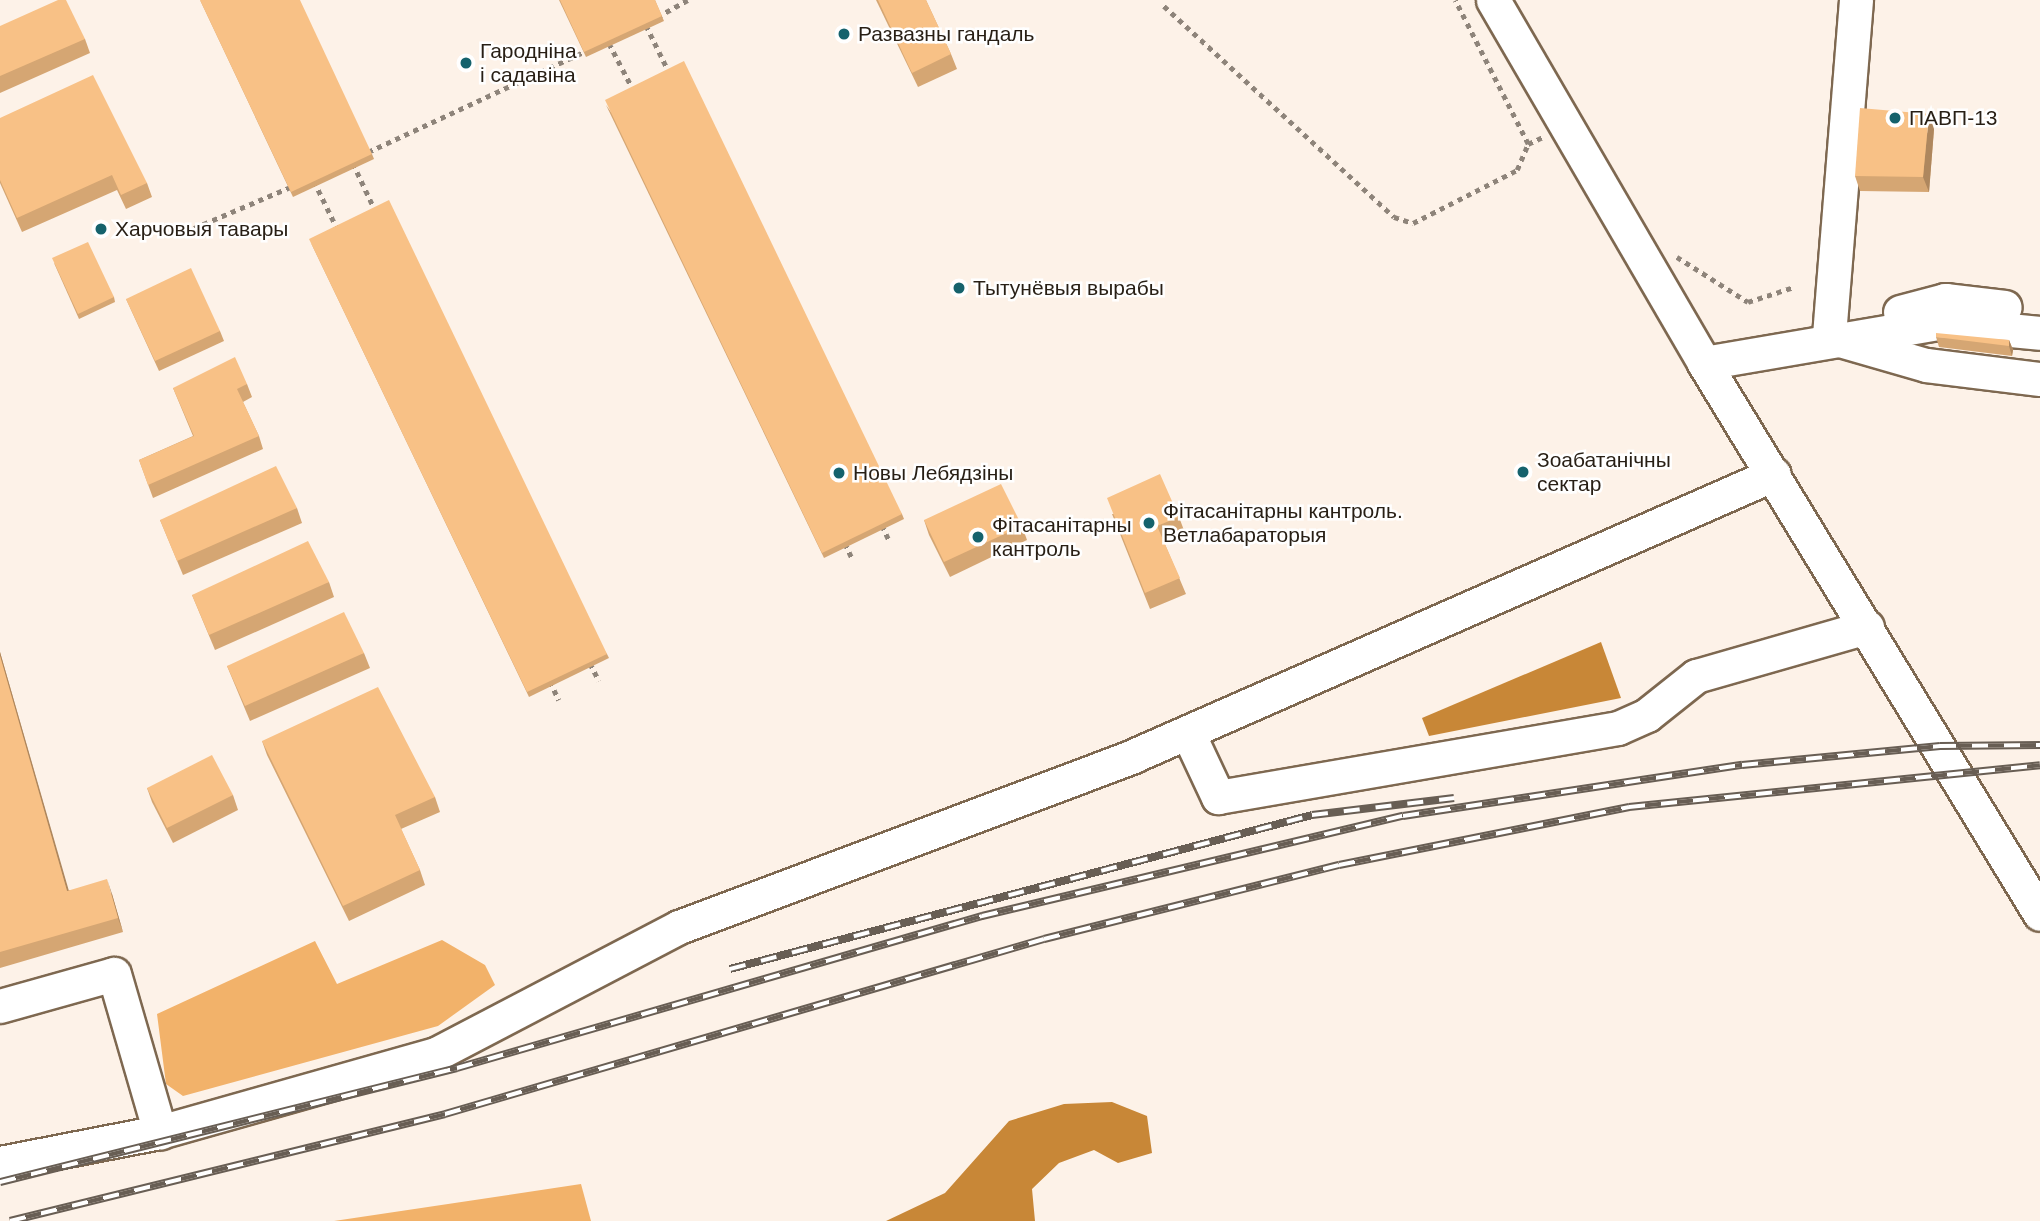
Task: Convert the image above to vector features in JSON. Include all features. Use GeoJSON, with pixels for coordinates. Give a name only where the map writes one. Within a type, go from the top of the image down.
{"type":"FeatureCollection","features":[{"type":"Feature","properties":{"kind":"street"},"geometry":{"type":"LineString","coordinates":[[1493,0],[1704,363],[2040,914]]}},
{"type":"Feature","properties":{"kind":"street"},"geometry":{"type":"LineString","coordinates":[[1834,336],[1856,0]]}},
{"type":"Feature","properties":{"kind":"street"},"geometry":{"type":"LineString","coordinates":[[1834,336],[1945,300],[2040,312]]}},
{"type":"Feature","properties":{"kind":"street"},"geometry":{"type":"LineString","coordinates":[[1704,363],[1834,336],[1937,323],[2040,333]]}},
{"type":"Feature","properties":{"kind":"street"},"geometry":{"type":"LineString","coordinates":[[1834,336],[1926,365],[2040,379]]}},
{"type":"Feature","properties":{"kind":"street"},"geometry":{"type":"LineString","coordinates":[[0,1163],[160,1132],[436,1054],[679,927],[1188,733],[1774,474]]}},
{"type":"Feature","properties":{"kind":"street"},"geometry":{"type":"LineString","coordinates":[[1188,733],[1219,797],[1618,728],[1647,715],[1696,676],[1867,627]]}},
{"type":"Feature","properties":{"kind":"street"},"geometry":{"type":"LineString","coordinates":[[0,1006],[114,974],[160,1132]]}},
{"type":"Feature","properties":{"kind":"path"},"geometry":{"type":"LineString","coordinates":[[633,29],[688,0]]}},
{"type":"Feature","properties":{"kind":"path"},"geometry":{"type":"LineString","coordinates":[[1455,0],[1528,144]]}},
{"type":"Feature","properties":{"kind":"path"},"geometry":{"type":"LineString","coordinates":[[1164,6],[1394,217],[1413,223],[1517,170],[1528,144],[1566,126]]}},
{"type":"Feature","properties":{"kind":"path"},"geometry":{"type":"LineString","coordinates":[[640,12],[675,85]]}},
{"type":"Feature","properties":{"kind":"path"},"geometry":{"type":"LineString","coordinates":[[603,31],[639,103]]}},
{"type":"Feature","properties":{"kind":"path"},"geometry":{"type":"LineString","coordinates":[[342,164],[620,35]]}},
{"type":"Feature","properties":{"kind":"path"},"geometry":{"type":"LineString","coordinates":[[352,160],[380,220]]}},
{"type":"Feature","properties":{"kind":"path"},"geometry":{"type":"LineString","coordinates":[[194,228],[322,173]]}},
{"type":"Feature","properties":{"kind":"path"},"geometry":{"type":"LineString","coordinates":[[313,178],[341,238]]}},
{"type":"Feature","properties":{"kind":"path"},"geometry":{"type":"LineString","coordinates":[[1672,248],[1678,259],[1748,302],[1794,287]]}},
{"type":"Feature","properties":{"kind":"path"},"geometry":{"type":"LineString","coordinates":[[877,515],[889,540]]}},
{"type":"Feature","properties":{"kind":"path"},"geometry":{"type":"LineString","coordinates":[[840,533],[852,558]]}},
{"type":"Feature","properties":{"kind":"path"},"geometry":{"type":"LineString","coordinates":[[587,656],[599,681]]}},
{"type":"Feature","properties":{"kind":"path"},"geometry":{"type":"LineString","coordinates":[[547,675],[559,699]]}},
{"type":"Feature","properties":{"kind":"shaded area"},"geometry":{"type":"Polygon","coordinates":[[[1601,642],[1621,698],[1429,736],[1422,718],[1601,642]]]}},
{"type":"Feature","properties":{"kind":"shaded area"},"geometry":{"type":"Polygon","coordinates":[[[442,940],[485,965],[495,985],[438,1026],[183,1096],[166,1084],[157,1014],[315,941],[337,984],[442,940]]]}},
{"type":"Feature","properties":{"kind":"shaded area"},"geometry":{"type":"Polygon","coordinates":[[[1112,1102],[1147,1116],[1152,1153],[1118,1163],[1094,1150],[1059,1163],[1032,1189],[1035,1221],[886,1221],[945,1193],[1009,1121],[1064,1104],[1112,1102]]]}},
{"type":"Feature","properties":{"kind":"shaded area"},"geometry":{"type":"Polygon","coordinates":[[[581,1184],[591,1221],[334,1221],[581,1184]]]}},
{"type":"Feature","properties":{"kind":"building"},"geometry":{"type":"Polygon","coordinates":[[[58,0],[66,0],[85,39],[0,76],[0,26],[58,0]]]}},
{"type":"Feature","properties":{"kind":"building"},"geometry":{"type":"Polygon","coordinates":[[[200,0],[300,0],[372,154],[291,192],[200,0]]]}},
{"type":"Feature","properties":{"kind":"building"},"geometry":{"type":"Polygon","coordinates":[[[560,0],[655,0],[662,16],[584,52],[560,0]]]}},
{"type":"Feature","properties":{"kind":"building"},"geometry":{"type":"Polygon","coordinates":[[[878,0],[926,0],[951,54],[912,73],[878,0]]]}},
{"type":"Feature","properties":{"kind":"building"},"geometry":{"type":"Polygon","coordinates":[[[684,61],[902,514],[822,553],[605,100],[684,61]]]}},
{"type":"Feature","properties":{"kind":"building"},"geometry":{"type":"Polygon","coordinates":[[[93,75],[147,183],[121,195],[112,175],[17,218],[0,180],[0,118],[93,75]]]}},
{"type":"Feature","properties":{"kind":"building"},"geometry":{"type":"Polygon","coordinates":[[[1860,108],[1929,114],[1923,177],[1855,176],[1860,108]]]}},
{"type":"Feature","properties":{"kind":"building"},"geometry":{"type":"Polygon","coordinates":[[[389,200],[607,654],[527,692],[309,239],[389,200]]]}},
{"type":"Feature","properties":{"kind":"building"},"geometry":{"type":"Polygon","coordinates":[[[88,242],[114,297],[78,314],[52,258],[88,242]]]}},
{"type":"Feature","properties":{"kind":"building"},"geometry":{"type":"Polygon","coordinates":[[[191,268],[220,331],[155,361],[126,299],[191,268]]]}},
{"type":"Feature","properties":{"kind":"building"},"geometry":{"type":"Polygon","coordinates":[[[1936,333],[2009,340],[2009,346],[1936,337],[1936,333]]]}},
{"type":"Feature","properties":{"kind":"building"},"geometry":{"type":"Polygon","coordinates":[[[235,357],[247,384],[237,389],[259,436],[148,485],[139,460],[194,436],[173,388],[235,357]]]}},
{"type":"Feature","properties":{"kind":"building"},"geometry":{"type":"Polygon","coordinates":[[[276,466],[297,508],[177,561],[160,520],[276,466]]]}},
{"type":"Feature","properties":{"kind":"building"},"geometry":{"type":"Polygon","coordinates":[[[1160,474],[1179,517],[1157,526],[1180,578],[1145,593],[1107,498],[1160,474]]]}},
{"type":"Feature","properties":{"kind":"building","name":"Фітасанітарны кантроль"},"geometry":{"type":"Polygon","coordinates":[[[1001,484],[1022,526],[944,562],[924,520],[1001,484]]]}},
{"type":"Feature","properties":{"kind":"building"},"geometry":{"type":"Polygon","coordinates":[[[308,541],[329,582],[209,635],[192,595],[308,541]]]}},
{"type":"Feature","properties":{"kind":"building"},"geometry":{"type":"Polygon","coordinates":[[[344,612],[364,653],[245,706],[227,666],[344,612]]]}},
{"type":"Feature","properties":{"kind":"building"},"geometry":{"type":"Polygon","coordinates":[[[0,656],[67,891],[107,879],[118,918],[0,952],[0,656]]]}},
{"type":"Feature","properties":{"kind":"building"},"geometry":{"type":"Polygon","coordinates":[[[378,687],[435,797],[395,815],[420,870],[343,906],[262,741],[378,687]]]}},
{"type":"Feature","properties":{"kind":"building"},"geometry":{"type":"Polygon","coordinates":[[[212,755],[233,795],[167,828],[147,788],[212,755]]]}},
{"type":"Feature","properties":{"kind":"railway"},"geometry":{"type":"LineString","coordinates":[[0,1182],[457,1068],[982,916],[1403,816],[1742,765],[1940,746],[2040,745]]}},
{"type":"Feature","properties":{"kind":"railway"},"geometry":{"type":"LineString","coordinates":[[10,1221],[445,1114],[1044,939],[1339,865],[1629,807],[2040,765]]}},
{"type":"Feature","properties":{"kind":"railway"},"geometry":{"type":"LineString","coordinates":[[730,969],[1312,815],[1454,798]]}},
{"type":"Feature","properties":{"kind":"place","name":"Развазны гандаль"},"geometry":{"type":"Point","coordinates":[844,34]}},
{"type":"Feature","properties":{"kind":"place","name":"Гародніна і садавіна"},"geometry":{"type":"Point","coordinates":[466,63]}},
{"type":"Feature","properties":{"kind":"place","name":"ПАВП-13"},"geometry":{"type":"Point","coordinates":[1895,118]}},
{"type":"Feature","properties":{"kind":"place","name":"Харчовыя тавары"},"geometry":{"type":"Point","coordinates":[101,229]}},
{"type":"Feature","properties":{"kind":"place","name":"Тытунёвыя вырабы"},"geometry":{"type":"Point","coordinates":[959,288]}},
{"type":"Feature","properties":{"kind":"place","name":"Зоабатанічны сектар"},"geometry":{"type":"Point","coordinates":[1523,472]}},
{"type":"Feature","properties":{"kind":"place","name":"Новы Лебядзіны"},"geometry":{"type":"Point","coordinates":[839,473]}},
{"type":"Feature","properties":{"kind":"place","name":"Фітасанітарны кантроль. Ветлабараторыя"},"geometry":{"type":"Point","coordinates":[1149,523]}},
{"type":"Feature","properties":{"kind":"place","name":"Фітасанітарны кантроль"},"geometry":{"type":"Point","coordinates":[978,537]}}]}
